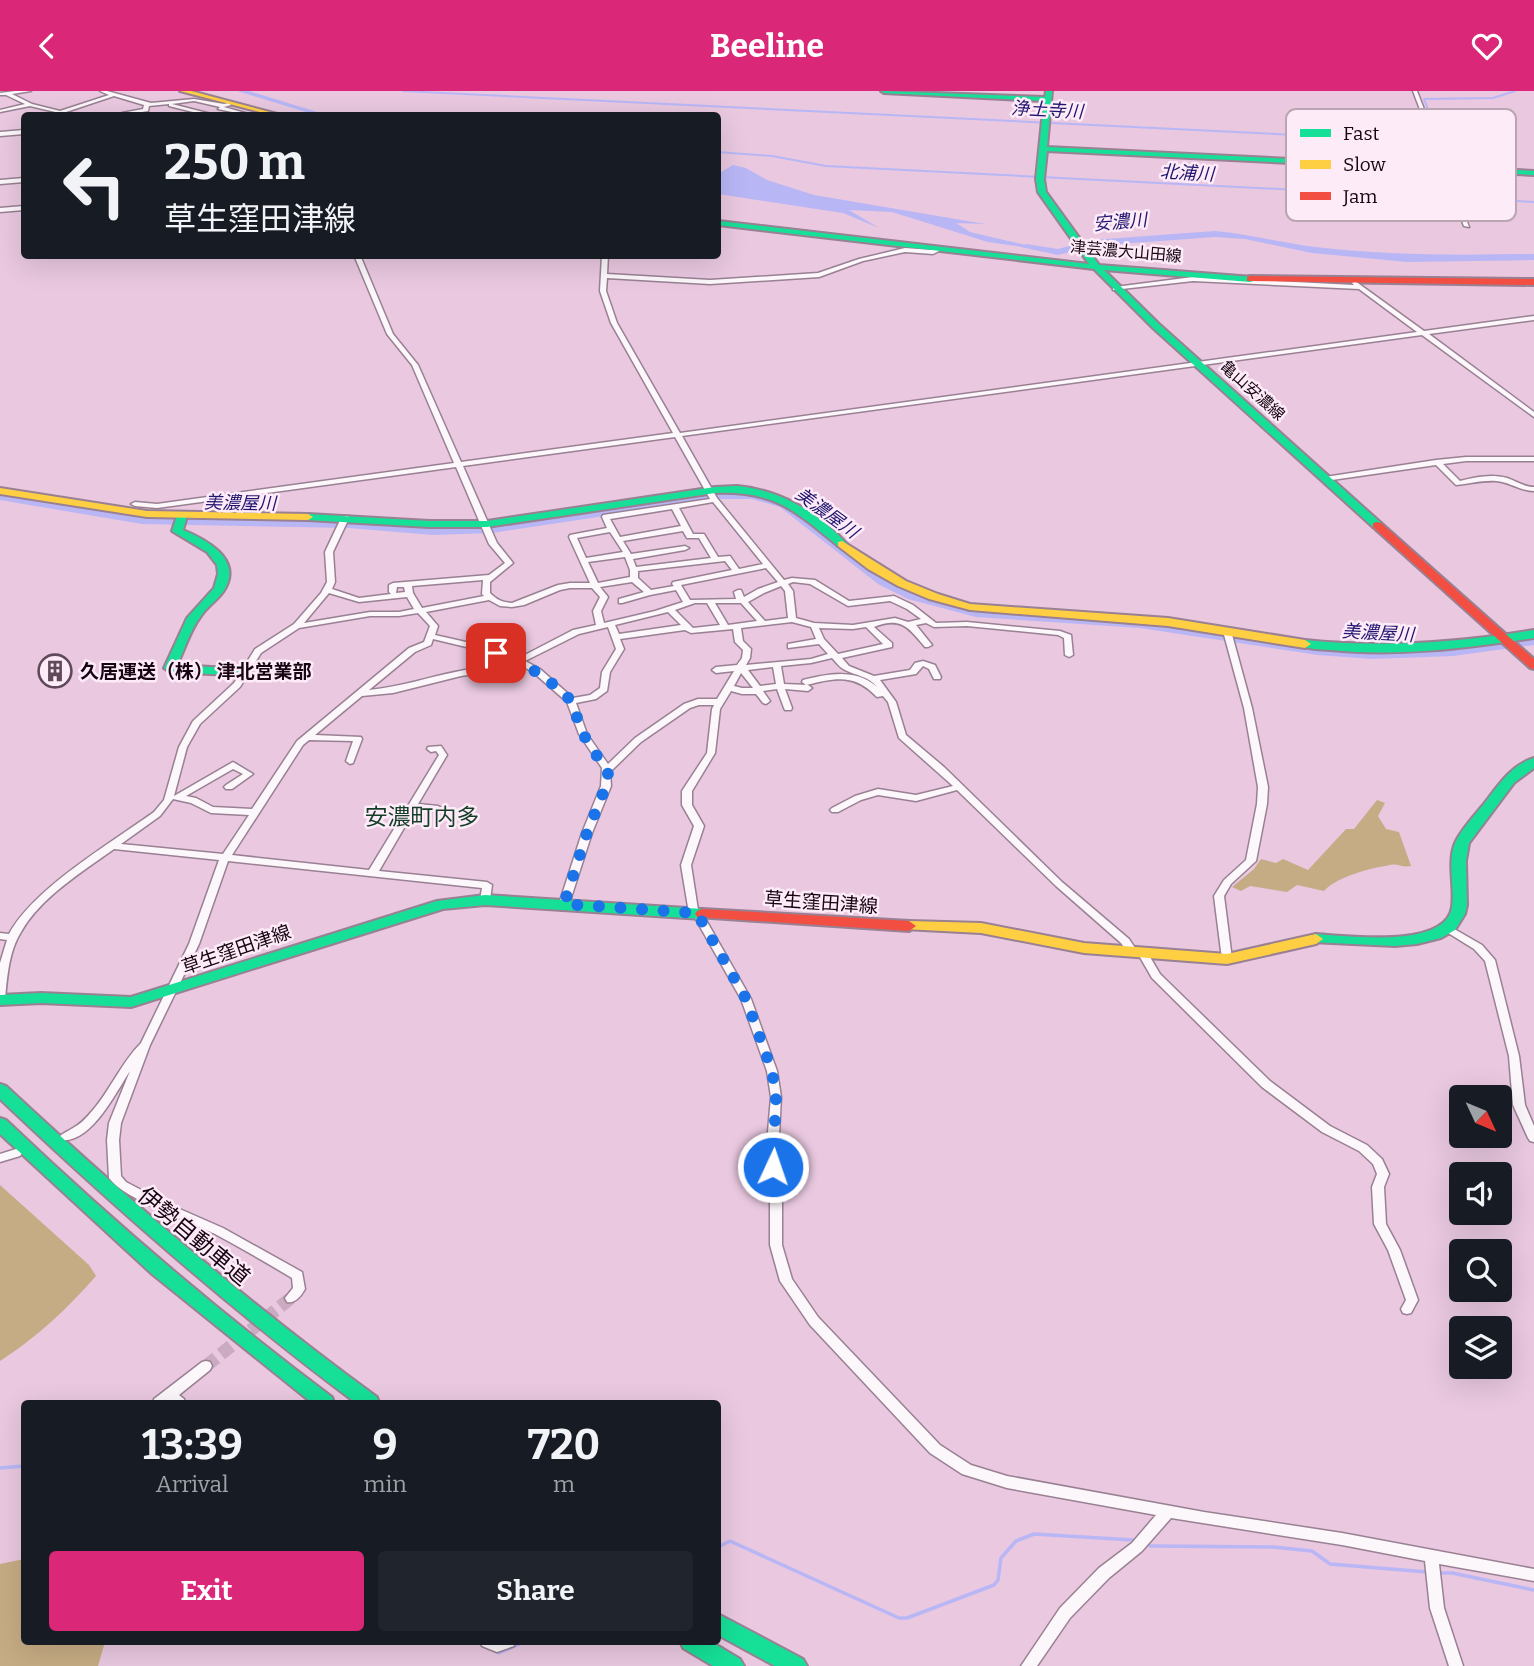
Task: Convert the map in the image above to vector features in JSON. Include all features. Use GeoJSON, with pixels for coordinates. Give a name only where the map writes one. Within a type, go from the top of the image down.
{"type":"FeatureCollection","features":[{"type":"Feature","properties":{"kind":"main road"},"geometry":{"type":"LineString","coordinates":[[884,91],[1049,95]]}},
{"type":"Feature","properties":{"kind":"main road","name":"亀山安濃線"},"geometry":{"type":"LineString","coordinates":[[1049,95],[1042,192],[1091,261],[1115,289],[1534,665]]}},
{"type":"Feature","properties":{"kind":"main road"},"geometry":{"type":"LineString","coordinates":[[186,96],[259,112]]}},
{"type":"Feature","properties":{"kind":"main road"},"geometry":{"type":"LineString","coordinates":[[1043,149],[1286,161]]}},
{"type":"Feature","properties":{"kind":"main road"},"geometry":{"type":"LineString","coordinates":[[1516,172],[1534,173]]}},
{"type":"Feature","properties":{"kind":"main road","name":"津芸濃大山田線"},"geometry":{"type":"LineString","coordinates":[[721,223],[938,250],[1091,261],[1257,279],[1356,284],[1534,282]]}},
{"type":"Feature","properties":{"kind":"main road"},"geometry":{"type":"LineString","coordinates":[[0,491],[132,506],[180,520],[488,527],[746,489],[784,498],[890,579],[944,602],[997,611],[1118,617],[1316,646],[1375,651],[1509,643],[1534,634]]}},
{"type":"Feature","properties":{"kind":"main road"},"geometry":{"type":"LineString","coordinates":[[180,520],[180,533],[207,544],[222,565],[223,575],[222,585],[194,615],[170,668],[246,673]]}},
{"type":"Feature","properties":{"kind":"main road"},"geometry":{"type":"LineString","coordinates":[[1450,929],[1458,914],[1459,853],[1462,843],[1508,779],[1534,762]]}},
{"type":"Feature","properties":{"kind":"main road","name":"草生窪田津線"},"geometry":{"type":"LineString","coordinates":[[0,1000],[41,998],[131,1002],[169,992],[369,925],[442,904],[485,899],[866,925],[981,928],[1084,948],[1227,958],[1310,939],[1414,940],[1435,937],[1450,929]]}},
{"type":"Feature","properties":{"kind":"main road","name":"伊勢自動車道"},"geometry":{"type":"LineString","coordinates":[[0,1090],[133,1216],[206,1278],[320,1369],[366,1400]]}},
{"type":"Feature","properties":{"kind":"main road"},"geometry":{"type":"LineString","coordinates":[[0,1124],[173,1282],[320,1400]]}},
{"type":"Feature","properties":{"kind":"main road"},"geometry":{"type":"LineString","coordinates":[[721,1626],[796,1666]]}},
{"type":"Feature","properties":{"kind":"main road"},"geometry":{"type":"LineString","coordinates":[[697,1645],[733,1666]]}},
{"type":"Feature","properties":{"kind":"street"},"geometry":{"type":"LineString","coordinates":[[0,94],[29,91]]}},
{"type":"Feature","properties":{"kind":"street"},"geometry":{"type":"LineString","coordinates":[[102,91],[177,112]]}},
{"type":"Feature","properties":{"kind":"street"},"geometry":{"type":"LineString","coordinates":[[1415,91],[1423,109]]}},
{"type":"Feature","properties":{"kind":"street"},"geometry":{"type":"LineString","coordinates":[[8,94],[30,105],[54,112]]}},
{"type":"Feature","properties":{"kind":"street"},"geometry":{"type":"LineString","coordinates":[[60,112],[114,95]]}},
{"type":"Feature","properties":{"kind":"street"},"geometry":{"type":"LineString","coordinates":[[135,112],[146,110],[145,106],[151,104],[186,96]]}},
{"type":"Feature","properties":{"kind":"street"},"geometry":{"type":"LineString","coordinates":[[164,103],[195,112]]}},
{"type":"Feature","properties":{"kind":"street"},"geometry":{"type":"LineString","coordinates":[[0,111],[30,105]]}},
{"type":"Feature","properties":{"kind":"street"},"geometry":{"type":"LineString","coordinates":[[208,112],[224,106],[243,112]]}},
{"type":"Feature","properties":{"kind":"street"},"geometry":{"type":"LineString","coordinates":[[0,134],[21,132]]}},
{"type":"Feature","properties":{"kind":"street"},"geometry":{"type":"LineString","coordinates":[[0,182],[21,180]]}},
{"type":"Feature","properties":{"kind":"street"},"geometry":{"type":"LineString","coordinates":[[0,210],[21,208]]}},
{"type":"Feature","properties":{"kind":"street"},"geometry":{"type":"LineString","coordinates":[[1465,221],[1467,226]]}},
{"type":"Feature","properties":{"kind":"street"},"geometry":{"type":"LineString","coordinates":[[603,276],[706,282],[819,275],[861,260],[905,250],[933,253],[938,250]]}},
{"type":"Feature","properties":{"kind":"street"},"geometry":{"type":"LineString","coordinates":[[359,259],[390,334],[415,366],[498,553],[509,563],[490,577],[484,586],[489,598]]}},
{"type":"Feature","properties":{"kind":"street"},"geometry":{"type":"LineString","coordinates":[[605,259],[603,291],[614,323],[712,496],[790,595],[792,620]]}},
{"type":"Feature","properties":{"kind":"street"},"geometry":{"type":"LineString","coordinates":[[1115,289],[1193,279],[1356,284],[1534,415]]}},
{"type":"Feature","properties":{"kind":"street"},"geometry":{"type":"LineString","coordinates":[[132,506],[158,506],[1534,318]]}},
{"type":"Feature","properties":{"kind":"street"},"geometry":{"type":"LineString","coordinates":[[1325,479],[1497,457],[1534,459]]}},
{"type":"Feature","properties":{"kind":"street"},"geometry":{"type":"LineString","coordinates":[[1436,463],[1459,483],[1483,478],[1504,480],[1527,490],[1534,489]]}},
{"type":"Feature","properties":{"kind":"street"},"geometry":{"type":"LineString","coordinates":[[649,593],[635,579],[635,569],[619,539],[610,530],[606,517],[674,506],[712,496]]}},
{"type":"Feature","properties":{"kind":"street"},"geometry":{"type":"LineString","coordinates":[[674,506],[690,536],[701,536],[716,559]]}},
{"type":"Feature","properties":{"kind":"street"},"geometry":{"type":"LineString","coordinates":[[297,627],[328,590],[331,582],[329,552],[343,522]]}},
{"type":"Feature","properties":{"kind":"street"},"geometry":{"type":"LineString","coordinates":[[619,539],[685,528]]}},
{"type":"Feature","properties":{"kind":"street"},"geometry":{"type":"LineString","coordinates":[[601,626],[596,609],[604,597],[595,586],[573,537],[610,530]]}},
{"type":"Feature","properties":{"kind":"street"},"geometry":{"type":"LineString","coordinates":[[585,560],[685,548]]}},
{"type":"Feature","properties":{"kind":"street"},"geometry":{"type":"LineString","coordinates":[[635,569],[727,558],[736,570]]}},
{"type":"Feature","properties":{"kind":"street"},"geometry":{"type":"LineString","coordinates":[[688,603],[676,584],[769,565]]}},
{"type":"Feature","properties":{"kind":"street"},"geometry":{"type":"LineString","coordinates":[[393,592],[393,585],[490,577]]}},
{"type":"Feature","properties":{"kind":"street"},"geometry":{"type":"LineString","coordinates":[[702,578],[709,586]]}},
{"type":"Feature","properties":{"kind":"street"},"geometry":{"type":"LineString","coordinates":[[173,797],[187,736],[196,723],[237,685],[264,646],[297,627],[334,619],[419,610],[489,598],[499,603],[515,605],[535,600],[561,587],[595,586],[635,579]]}},
{"type":"Feature","properties":{"kind":"street"},"geometry":{"type":"LineString","coordinates":[[358,694],[393,690],[461,673],[507,667],[523,661],[570,634],[688,603],[743,601],[782,582],[809,581],[848,604],[891,599],[910,607],[934,625],[967,624],[1060,633],[1068,637],[1069,655]]}},
{"type":"Feature","properties":{"kind":"street"},"geometry":{"type":"LineString","coordinates":[[291,1298],[299,1289],[298,1275],[219,1231],[129,1189],[115,1178],[115,1123],[145,1045],[194,944],[215,878],[255,812],[307,737],[412,650],[429,643],[433,626],[409,594],[408,584]]}},
{"type":"Feature","properties":{"kind":"street"},"geometry":{"type":"LineString","coordinates":[[622,601],[677,588]]}},
{"type":"Feature","properties":{"kind":"street"},"geometry":{"type":"LineString","coordinates":[[328,590],[359,600],[409,594]]}},
{"type":"Feature","properties":{"kind":"street"},"geometry":{"type":"LineString","coordinates":[[738,592],[767,626]]}},
{"type":"Feature","properties":{"kind":"street"},"geometry":{"type":"LineString","coordinates":[[710,601],[726,628]]}},
{"type":"Feature","properties":{"kind":"street"},"geometry":{"type":"LineString","coordinates":[[670,609],[691,631],[767,626],[792,620],[814,625],[853,627],[895,620],[904,625],[927,621]]}},
{"type":"Feature","properties":{"kind":"street"},"geometry":{"type":"LineString","coordinates":[[571,701],[593,697],[604,689],[606,672],[620,649],[611,624]]}},
{"type":"Feature","properties":{"kind":"street"},"geometry":{"type":"LineString","coordinates":[[716,670],[811,661],[889,645],[870,627],[872,624]]}},
{"type":"Feature","properties":{"kind":"street"},"geometry":{"type":"LineString","coordinates":[[910,624],[928,645]]}},
{"type":"Feature","properties":{"kind":"street"},"geometry":{"type":"LineString","coordinates":[[814,625],[822,641],[846,668],[874,678],[913,672],[923,663],[932,667],[937,677]]}},
{"type":"Feature","properties":{"kind":"street"},"geometry":{"type":"LineString","coordinates":[[615,637],[688,627]]}},
{"type":"Feature","properties":{"kind":"street"},"geometry":{"type":"LineString","coordinates":[[737,628],[739,642],[745,646],[747,653],[742,669],[714,715],[711,753],[703,770],[687,791],[686,798],[699,827],[686,865],[696,913],[746,999],[772,1071],[776,1097],[772,1155],[776,1189],[776,1245],[786,1281],[799,1302],[925,1440],[958,1465],[1007,1482],[1432,1560],[1534,1575]]}},
{"type":"Feature","properties":{"kind":"street"},"geometry":{"type":"LineString","coordinates":[[1227,958],[1219,896],[1227,882],[1251,861],[1262,795],[1259,761],[1248,708],[1228,634]]}},
{"type":"Feature","properties":{"kind":"street"},"geometry":{"type":"LineString","coordinates":[[431,635],[507,654],[523,661],[561,690],[571,701],[583,734],[607,770],[606,786],[587,833],[564,904]]}},
{"type":"Feature","properties":{"kind":"street"},"geometry":{"type":"LineString","coordinates":[[792,646],[822,641]]}},
{"type":"Feature","properties":{"kind":"street"},"geometry":{"type":"LineString","coordinates":[[777,665],[780,687],[788,708]]}},
{"type":"Feature","properties":{"kind":"street"},"geometry":{"type":"LineString","coordinates":[[742,669],[766,701]]}},
{"type":"Feature","properties":{"kind":"street"},"geometry":{"type":"LineString","coordinates":[[731,688],[742,691],[757,690],[807,685],[831,677],[857,677],[868,682],[882,699],[892,702]]}},
{"type":"Feature","properties":{"kind":"street"},"geometry":{"type":"LineString","coordinates":[[874,678],[892,702],[902,736],[1059,884],[1137,952],[1156,976],[1266,1084],[1326,1129],[1363,1148],[1378,1162],[1383,1174],[1378,1187],[1380,1224],[1394,1250],[1412,1300],[1407,1309]]}},
{"type":"Feature","properties":{"kind":"street"},"geometry":{"type":"LineString","coordinates":[[607,770],[638,740],[687,706],[698,702],[720,702]]}},
{"type":"Feature","properties":{"kind":"street"},"geometry":{"type":"LineString","coordinates":[[307,737],[358,739],[350,761]]}},
{"type":"Feature","properties":{"kind":"street"},"geometry":{"type":"LineString","coordinates":[[375,874],[374,870],[443,755],[438,748],[431,749]]}},
{"type":"Feature","properties":{"kind":"street"},"geometry":{"type":"LineString","coordinates":[[0,1000],[12,938],[28,914],[48,895],[157,814],[173,797],[233,765],[249,774],[229,787]]}},
{"type":"Feature","properties":{"kind":"street"},"geometry":{"type":"LineString","coordinates":[[835,810],[858,797],[878,792],[916,798],[959,787]]}},
{"type":"Feature","properties":{"kind":"street"},"geometry":{"type":"LineString","coordinates":[[173,797],[193,800],[211,810],[255,812]]}},
{"type":"Feature","properties":{"kind":"street"},"geometry":{"type":"LineString","coordinates":[[413,806],[438,809]]}},
{"type":"Feature","properties":{"kind":"street"},"geometry":{"type":"LineString","coordinates":[[113,846],[224,860],[487,885],[485,899]]}},
{"type":"Feature","properties":{"kind":"street"},"geometry":{"type":"LineString","coordinates":[[1450,929],[1478,947],[1490,960],[1514,1056],[1519,1105],[1534,1138]]}},
{"type":"Feature","properties":{"kind":"street"},"geometry":{"type":"LineString","coordinates":[[0,936],[12,938]]}},
{"type":"Feature","properties":{"kind":"street"},"geometry":{"type":"LineString","coordinates":[[65,1137],[90,1123],[127,1064],[145,1045]]}},
{"type":"Feature","properties":{"kind":"street"},"geometry":{"type":"LineString","coordinates":[[0,1158],[16,1153]]}},
{"type":"Feature","properties":{"kind":"street"},"geometry":{"type":"LineString","coordinates":[[170,1400],[206,1366]]}},
{"type":"Feature","properties":{"kind":"street"},"geometry":{"type":"LineString","coordinates":[[1028,1666],[1066,1613],[1104,1573],[1137,1547],[1168,1511]]}},
{"type":"Feature","properties":{"kind":"street"},"geometry":{"type":"LineString","coordinates":[[1432,1560],[1437,1608],[1456,1666]]}},
{"type":"Feature","properties":{"kind":"shaded area"},"geometry":{"type":"Polygon","coordinates":[[[1377,800],[1385,803],[1378,816],[1386,829],[1399,832],[1411,866],[1393,865],[1364,871],[1337,881],[1324,891],[1297,885],[1287,892],[1250,886],[1241,891],[1232,887],[1254,869],[1261,859],[1276,863],[1283,859],[1308,870],[1346,829],[1354,829],[1377,800]]]}},
{"type":"Feature","properties":{"kind":"shaded area"},"geometry":{"type":"Polygon","coordinates":[[[0,1185],[89,1265],[96,1276],[51,1322],[0,1361],[0,1185]]]}},
{"type":"Feature","properties":{"kind":"shaded area"},"geometry":{"type":"Polygon","coordinates":[[[21,1560],[21,1645],[104,1645],[98,1666],[0,1666],[0,1564],[21,1560]]]}},
{"type":"Feature","properties":{"kind":"water"},"geometry":{"type":"Polygon","coordinates":[[[733,165],[746,168],[767,180],[814,195],[985,224],[956,223],[970,232],[1051,251],[988,242],[892,212],[849,210],[879,228],[843,213],[721,194],[721,172],[733,165]]]}},
{"type":"Feature","properties":{"kind":"waterway","name":"安濃川"},"geometry":{"type":"LineString","coordinates":[[241,91],[313,112]]}},
{"type":"Feature","properties":{"kind":"waterway","name":"浄土寺川"},"geometry":{"type":"LineString","coordinates":[[403,91],[1286,134]]}},
{"type":"Feature","properties":{"kind":"waterway","name":"北浦川"},"geometry":{"type":"LineString","coordinates":[[1428,109],[1424,99],[1493,98],[1515,91]]}},
{"type":"Feature","properties":{"kind":"waterway","name":"北浦川"},"geometry":{"type":"LineString","coordinates":[[721,152],[772,156],[826,166],[1286,189]]}},
{"type":"Feature","properties":{"kind":"waterway","name":"北浦川"},"geometry":{"type":"LineString","coordinates":[[1516,201],[1534,202]]}},
{"type":"Feature","properties":{"kind":"waterway","name":"安濃川"},"geometry":{"type":"LineString","coordinates":[[1026,247],[1058,252],[1092,243],[1215,234],[1245,236],[1312,250],[1407,259],[1534,257]]}},
{"type":"Feature","properties":{"kind":"waterway","name":"美濃屋川"},"geometry":{"type":"LineString","coordinates":[[0,496],[142,520],[349,524],[433,531],[492,529],[718,495],[752,495],[784,504],[883,581],[913,596],[976,613],[1140,624],[1345,654],[1453,652],[1534,641]]}},
{"type":"Feature","properties":{"kind":"waterway"},"geometry":{"type":"LineString","coordinates":[[0,1468],[21,1466]]}},
{"type":"Feature","properties":{"kind":"waterway"},"geometry":{"type":"LineString","coordinates":[[721,1546],[730,1541],[899,1618],[907,1618],[994,1585],[998,1580],[1001,1558],[1016,1541],[1034,1534],[1133,1540]]}},
{"type":"Feature","properties":{"kind":"waterway"},"geometry":{"type":"LineString","coordinates":[[1150,1546],[1273,1547],[1312,1551],[1330,1564],[1427,1572]]}},
{"type":"Feature","properties":{"kind":"waterway"},"geometry":{"type":"LineString","coordinates":[[1438,1573],[1452,1573],[1534,1590]]}},
{"type":"Feature","properties":{"kind":"waterway"},"geometry":{"type":"LineString","coordinates":[[483,1645],[499,1653],[517,1645]]}},
{"type":"Feature","properties":{"kind":"tunnel"},"geometry":{"type":"LineString","coordinates":[[206,1366],[291,1298]]}},
{"type":"Feature","properties":{"kind":"traffic: fast"},"geometry":{"type":"LineString","coordinates":[[884,91],[1048,99]]}},
{"type":"Feature","properties":{"kind":"traffic: fast"},"geometry":{"type":"LineString","coordinates":[[1049,91],[1040,179],[1042,192],[1095,266],[1156,326],[1377,525]]}},
{"type":"Feature","properties":{"kind":"traffic: fast"},"geometry":{"type":"LineString","coordinates":[[1043,149],[1286,161]]}},
{"type":"Feature","properties":{"kind":"traffic: fast"},"geometry":{"type":"LineString","coordinates":[[1516,172],[1534,173]]}},
{"type":"Feature","properties":{"kind":"traffic: fast"},"geometry":{"type":"LineString","coordinates":[[721,223],[1050,263],[1250,279]]}},
{"type":"Feature","properties":{"kind":"traffic: fast"},"geometry":{"type":"LineString","coordinates":[[308,517],[429,524],[487,524],[737,489],[755,491],[785,501],[842,544]]}},
{"type":"Feature","properties":{"kind":"traffic: fast"},"geometry":{"type":"LineString","coordinates":[[182,516],[177,531],[211,550],[218,557],[224,574],[220,589],[193,618],[170,668],[246,673]]}},
{"type":"Feature","properties":{"kind":"traffic: fast"},"geometry":{"type":"LineString","coordinates":[[1305,644],[1420,648],[1534,634]]}},
{"type":"Feature","properties":{"kind":"traffic: fast"},"geometry":{"type":"LineString","coordinates":[[1316,939],[1372,942],[1417,939],[1436,935],[1450,926],[1460,905],[1459,861],[1462,843],[1509,780],[1534,762]]}},
{"type":"Feature","properties":{"kind":"traffic: fast"},"geometry":{"type":"LineString","coordinates":[[0,1000],[41,998],[131,1002],[442,904],[485,900],[702,914]]}},
{"type":"Feature","properties":{"kind":"traffic: fast"},"geometry":{"type":"LineString","coordinates":[[0,1090],[89,1173],[226,1292],[366,1400]]}},
{"type":"Feature","properties":{"kind":"traffic: fast"},"geometry":{"type":"LineString","coordinates":[[0,1124],[158,1269],[321,1400]]}},
{"type":"Feature","properties":{"kind":"traffic: fast"},"geometry":{"type":"LineString","coordinates":[[721,1626],[796,1666]]}},
{"type":"Feature","properties":{"kind":"traffic: fast"},"geometry":{"type":"LineString","coordinates":[[697,1645],[733,1666]]}},
{"type":"Feature","properties":{"kind":"traffic: slow"},"geometry":{"type":"LineString","coordinates":[[183,91],[265,112]]}},
{"type":"Feature","properties":{"kind":"traffic: slow"},"geometry":{"type":"LineString","coordinates":[[0,491],[147,514],[308,517]]}},
{"type":"Feature","properties":{"kind":"traffic: slow"},"geometry":{"type":"LineString","coordinates":[[842,544],[902,584],[970,607],[1168,622],[1305,644]]}},
{"type":"Feature","properties":{"kind":"traffic: slow"},"geometry":{"type":"LineString","coordinates":[[909,926],[981,928],[1084,948],[1227,959],[1316,939]]}},
{"type":"Feature","properties":{"kind":"traffic: jam"},"geometry":{"type":"LineString","coordinates":[[1250,279],[1534,282]]}},
{"type":"Feature","properties":{"kind":"traffic: jam"},"geometry":{"type":"LineString","coordinates":[[1377,525],[1534,665]]}},
{"type":"Feature","properties":{"kind":"traffic: jam"},"geometry":{"type":"LineString","coordinates":[[702,914],[909,926]]}},
{"type":"Feature","properties":{"kind":"place","name":"久居運送（株） 津北営業部"},"geometry":{"type":"Point","coordinates":[55,671]}},
{"type":"Feature","properties":{"kind":"district","name":"安濃町内多"},"geometry":{"type":"Point","coordinates":[422,817]}},
{"type":"Feature","properties":{"kind":"route"},"geometry":{"type":"LineString","coordinates":[[496,653],[518,659],[561,690],[571,701],[583,734],[608,773],[606,786],[587,833],[564,904],[697,913],[746,999],[772,1071],[776,1097],[773,1167]]}}]}
